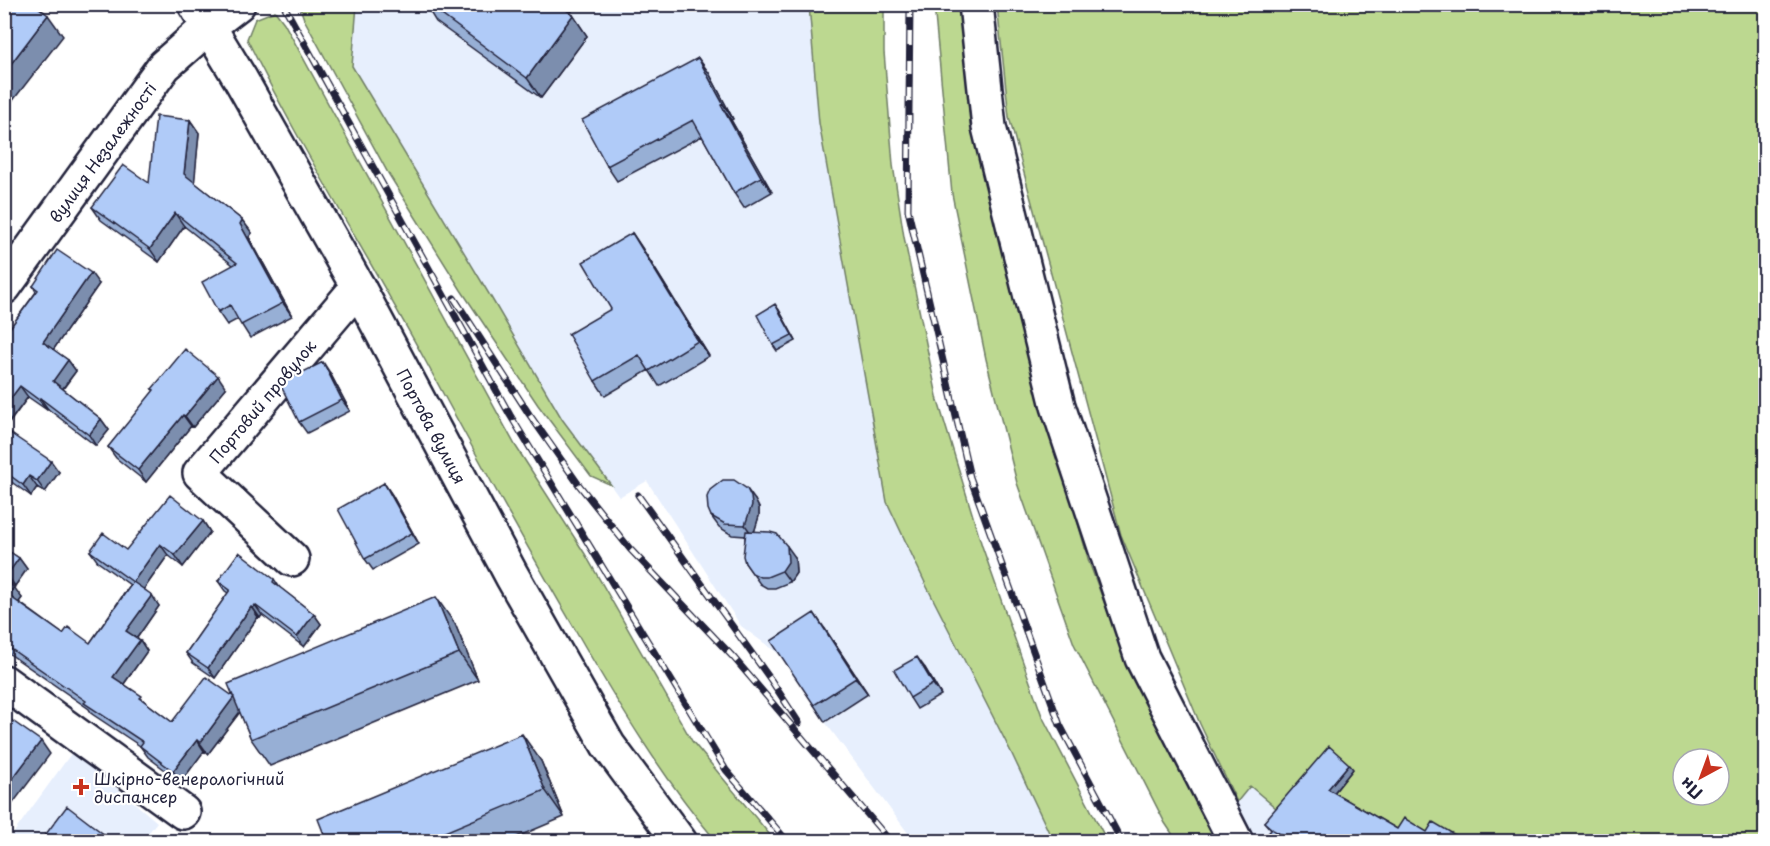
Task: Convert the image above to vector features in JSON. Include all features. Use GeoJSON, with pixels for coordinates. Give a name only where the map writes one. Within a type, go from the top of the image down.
{"type":"FeatureCollection","features":[{"type":"Feature","properties":{"kind":"street","name":"вулиця Незалежності"},"geometry":{"type":"LineString","coordinates":[[4,287],[201,16],[238,4]]}},
{"type":"Feature","properties":{"kind":"street"},"geometry":{"type":"LineString","coordinates":[[976,4],[989,127],[1058,406],[1142,658],[1236,842]]}},
{"type":"Feature","properties":{"kind":"street","name":"Портова вулиця"},"geometry":{"type":"LineString","coordinates":[[201,16],[358,287],[512,576],[608,745],[680,842]]}},
{"type":"Feature","properties":{"kind":"street","name":"Портовий провулок"},"geometry":{"type":"LineString","coordinates":[[292,559],[200,473],[358,287]]}},
{"type":"Feature","properties":{"kind":"street"},"geometry":{"type":"LineString","coordinates":[[4,682],[183,812]]}},
{"type":"Feature","properties":{"kind":"shaded area"},"geometry":{"type":"Polygon","coordinates":[[[357,5],[809,5],[819,123],[927,587],[1011,752],[1053,841],[914,841],[825,722],[783,657],[741,626],[647,481],[619,497],[562,419],[352,66],[357,5]]]}},
{"type":"Feature","properties":{"kind":"shaded area","name":"Шкірно-венерологічний диспансер"},"geometry":{"type":"Polygon","coordinates":[[[73,751],[157,822],[142,841],[7,842],[73,751]]]}},
{"type":"Feature","properties":{"kind":"shaded area"},"geometry":{"type":"Polygon","coordinates":[[[1250,786],[1461,841],[1252,841],[1237,802],[1250,786]]]}},
{"type":"Feature","properties":{"kind":"green space"},"geometry":{"type":"Polygon","coordinates":[[[299,5],[357,5],[352,66],[562,419],[611,485],[591,476],[538,405],[461,290],[388,173],[304,19],[299,5]]]}},
{"type":"Feature","properties":{"kind":"green space"},"geometry":{"type":"Polygon","coordinates":[[[809,5],[884,5],[884,52],[893,165],[904,237],[938,401],[982,546],[1042,716],[1107,841],[1053,841],[887,502],[819,123],[809,5]]]}},
{"type":"Feature","properties":{"kind":"green space"},"geometry":{"type":"Polygon","coordinates":[[[934,5],[962,5],[970,123],[1035,371],[1089,562],[1130,671],[1216,841],[1177,841],[1165,823],[1074,644],[1017,483],[986,359],[952,194],[934,5]]]}},
{"type":"Feature","properties":{"kind":"green space"},"geometry":{"type":"Polygon","coordinates":[[[997,5],[1765,5],[1765,841],[1461,842],[1401,835],[1282,813],[1250,786],[1237,802],[1200,724],[1121,535],[1009,117],[997,5]]]}},
{"type":"Feature","properties":{"kind":"green space"},"geometry":{"type":"Polygon","coordinates":[[[275,11],[284,23],[515,445],[585,554],[692,741],[775,841],[716,841],[659,766],[608,686],[312,161],[247,39],[255,19],[275,11]]]}},
{"type":"Feature","properties":{"kind":"building"},"geometry":{"type":"Polygon","coordinates":[[[4,4],[34,4],[48,15],[4,73],[4,4]]]}},
{"type":"Feature","properties":{"kind":"building"},"geometry":{"type":"Polygon","coordinates":[[[427,4],[558,4],[573,15],[527,78],[427,4]]]}},
{"type":"Feature","properties":{"kind":"building"},"geometry":{"type":"Polygon","coordinates":[[[698,58],[761,177],[734,193],[693,120],[607,166],[582,120],[698,58]]]}},
{"type":"Feature","properties":{"kind":"building"},"geometry":{"type":"Polygon","coordinates":[[[156,116],[190,120],[184,174],[242,220],[240,224],[283,303],[241,325],[230,305],[218,312],[202,282],[237,263],[175,213],[150,249],[92,207],[123,165],[149,183],[156,116]]]}},
{"type":"Feature","properties":{"kind":"building"},"geometry":{"type":"Polygon","coordinates":[[[632,233],[698,341],[649,371],[639,355],[595,381],[568,334],[611,309],[583,262],[632,233]]]}},
{"type":"Feature","properties":{"kind":"building"},"geometry":{"type":"Polygon","coordinates":[[[57,250],[91,273],[43,342],[68,360],[53,381],[101,419],[89,435],[20,386],[4,407],[4,336],[38,290],[33,286],[57,250]]]}},
{"type":"Feature","properties":{"kind":"building"},"geometry":{"type":"Polygon","coordinates":[[[775,304],[792,335],[773,345],[757,315],[775,304]]]}},
{"type":"Feature","properties":{"kind":"building"},"geometry":{"type":"Polygon","coordinates":[[[185,349],[218,376],[138,470],[108,447],[185,349]]]}},
{"type":"Feature","properties":{"kind":"building"},"geometry":{"type":"Polygon","coordinates":[[[323,362],[342,400],[299,422],[281,386],[285,381],[323,362]]]}},
{"type":"Feature","properties":{"kind":"building"},"geometry":{"type":"Polygon","coordinates":[[[4,429],[51,461],[37,481],[29,476],[23,485],[4,471],[4,429]]]}},
{"type":"Feature","properties":{"kind":"building"},"geometry":{"type":"Polygon","coordinates":[[[723,480],[734,480],[747,489],[751,497],[752,505],[745,525],[725,524],[711,516],[707,497],[710,490],[723,480]]]}},
{"type":"Feature","properties":{"kind":"building"},"geometry":{"type":"Polygon","coordinates":[[[384,483],[412,533],[365,559],[338,509],[384,483]]]}},
{"type":"Feature","properties":{"kind":"building"},"geometry":{"type":"Polygon","coordinates":[[[170,495],[203,521],[175,555],[160,544],[133,582],[90,551],[103,533],[126,550],[170,495]]]}},
{"type":"Feature","properties":{"kind":"building"},"geometry":{"type":"Polygon","coordinates":[[[746,531],[777,534],[787,546],[788,562],[782,571],[767,577],[760,577],[752,573],[743,556],[746,531]]]}},
{"type":"Feature","properties":{"kind":"building"},"geometry":{"type":"Polygon","coordinates":[[[4,548],[19,558],[7,575],[4,573],[4,548]]]}},
{"type":"Feature","properties":{"kind":"building"},"geometry":{"type":"Polygon","coordinates":[[[239,552],[314,614],[297,637],[255,605],[251,607],[208,668],[186,653],[230,590],[218,581],[239,552]]]}},
{"type":"Feature","properties":{"kind":"building"},"geometry":{"type":"Polygon","coordinates":[[[4,581],[14,587],[8,595],[63,634],[68,627],[90,643],[133,582],[152,595],[126,631],[140,640],[113,677],[142,696],[140,698],[172,722],[206,677],[234,697],[200,743],[197,740],[173,771],[140,746],[143,742],[84,703],[86,701],[4,644],[4,581]]]}},
{"type":"Feature","properties":{"kind":"building"},"geometry":{"type":"Polygon","coordinates":[[[436,597],[459,653],[251,739],[228,684],[436,597]]]}},
{"type":"Feature","properties":{"kind":"building"},"geometry":{"type":"Polygon","coordinates":[[[814,613],[856,678],[814,705],[771,641],[814,613]]]}},
{"type":"Feature","properties":{"kind":"building"},"geometry":{"type":"Polygon","coordinates":[[[917,657],[933,684],[910,698],[894,670],[917,657]]]}},
{"type":"Feature","properties":{"kind":"building"},"geometry":{"type":"Polygon","coordinates":[[[4,715],[41,741],[4,790],[4,715]]]}},
{"type":"Feature","properties":{"kind":"building"},"geometry":{"type":"Polygon","coordinates":[[[522,734],[545,790],[421,842],[327,842],[318,819],[522,734]]]}},
{"type":"Feature","properties":{"kind":"building"},"geometry":{"type":"Polygon","coordinates":[[[1329,746],[1349,764],[1328,789],[1397,829],[1404,818],[1427,832],[1433,822],[1467,842],[1294,842],[1273,830],[1285,842],[1260,842],[1272,829],[1264,822],[1329,746]]]}},
{"type":"Feature","properties":{"kind":"building"},"geometry":{"type":"Polygon","coordinates":[[[67,806],[110,839],[108,842],[40,842],[67,806]]]}},
{"type":"Feature","properties":{"kind":"railway"},"geometry":{"type":"LineString","coordinates":[[283,4],[510,415],[726,770],[788,842]]}},
{"type":"Feature","properties":{"kind":"railway"},"geometry":{"type":"LineString","coordinates":[[910,4],[908,210],[970,477],[1060,725],[1122,842]]}},
{"type":"Feature","properties":{"kind":"railway"},"geometry":{"type":"LineString","coordinates":[[454,298],[529,414],[579,485],[630,549],[734,658],[891,842]]}},
{"type":"Feature","properties":{"kind":"railway"},"geometry":{"type":"LineString","coordinates":[[638,495],[771,680],[799,723]]}},
{"type":"Feature","properties":{"kind":"place","name":"Шкірно-венерологічний диспансер"},"geometry":{"type":"Point","coordinates":[81,787]}}]}
